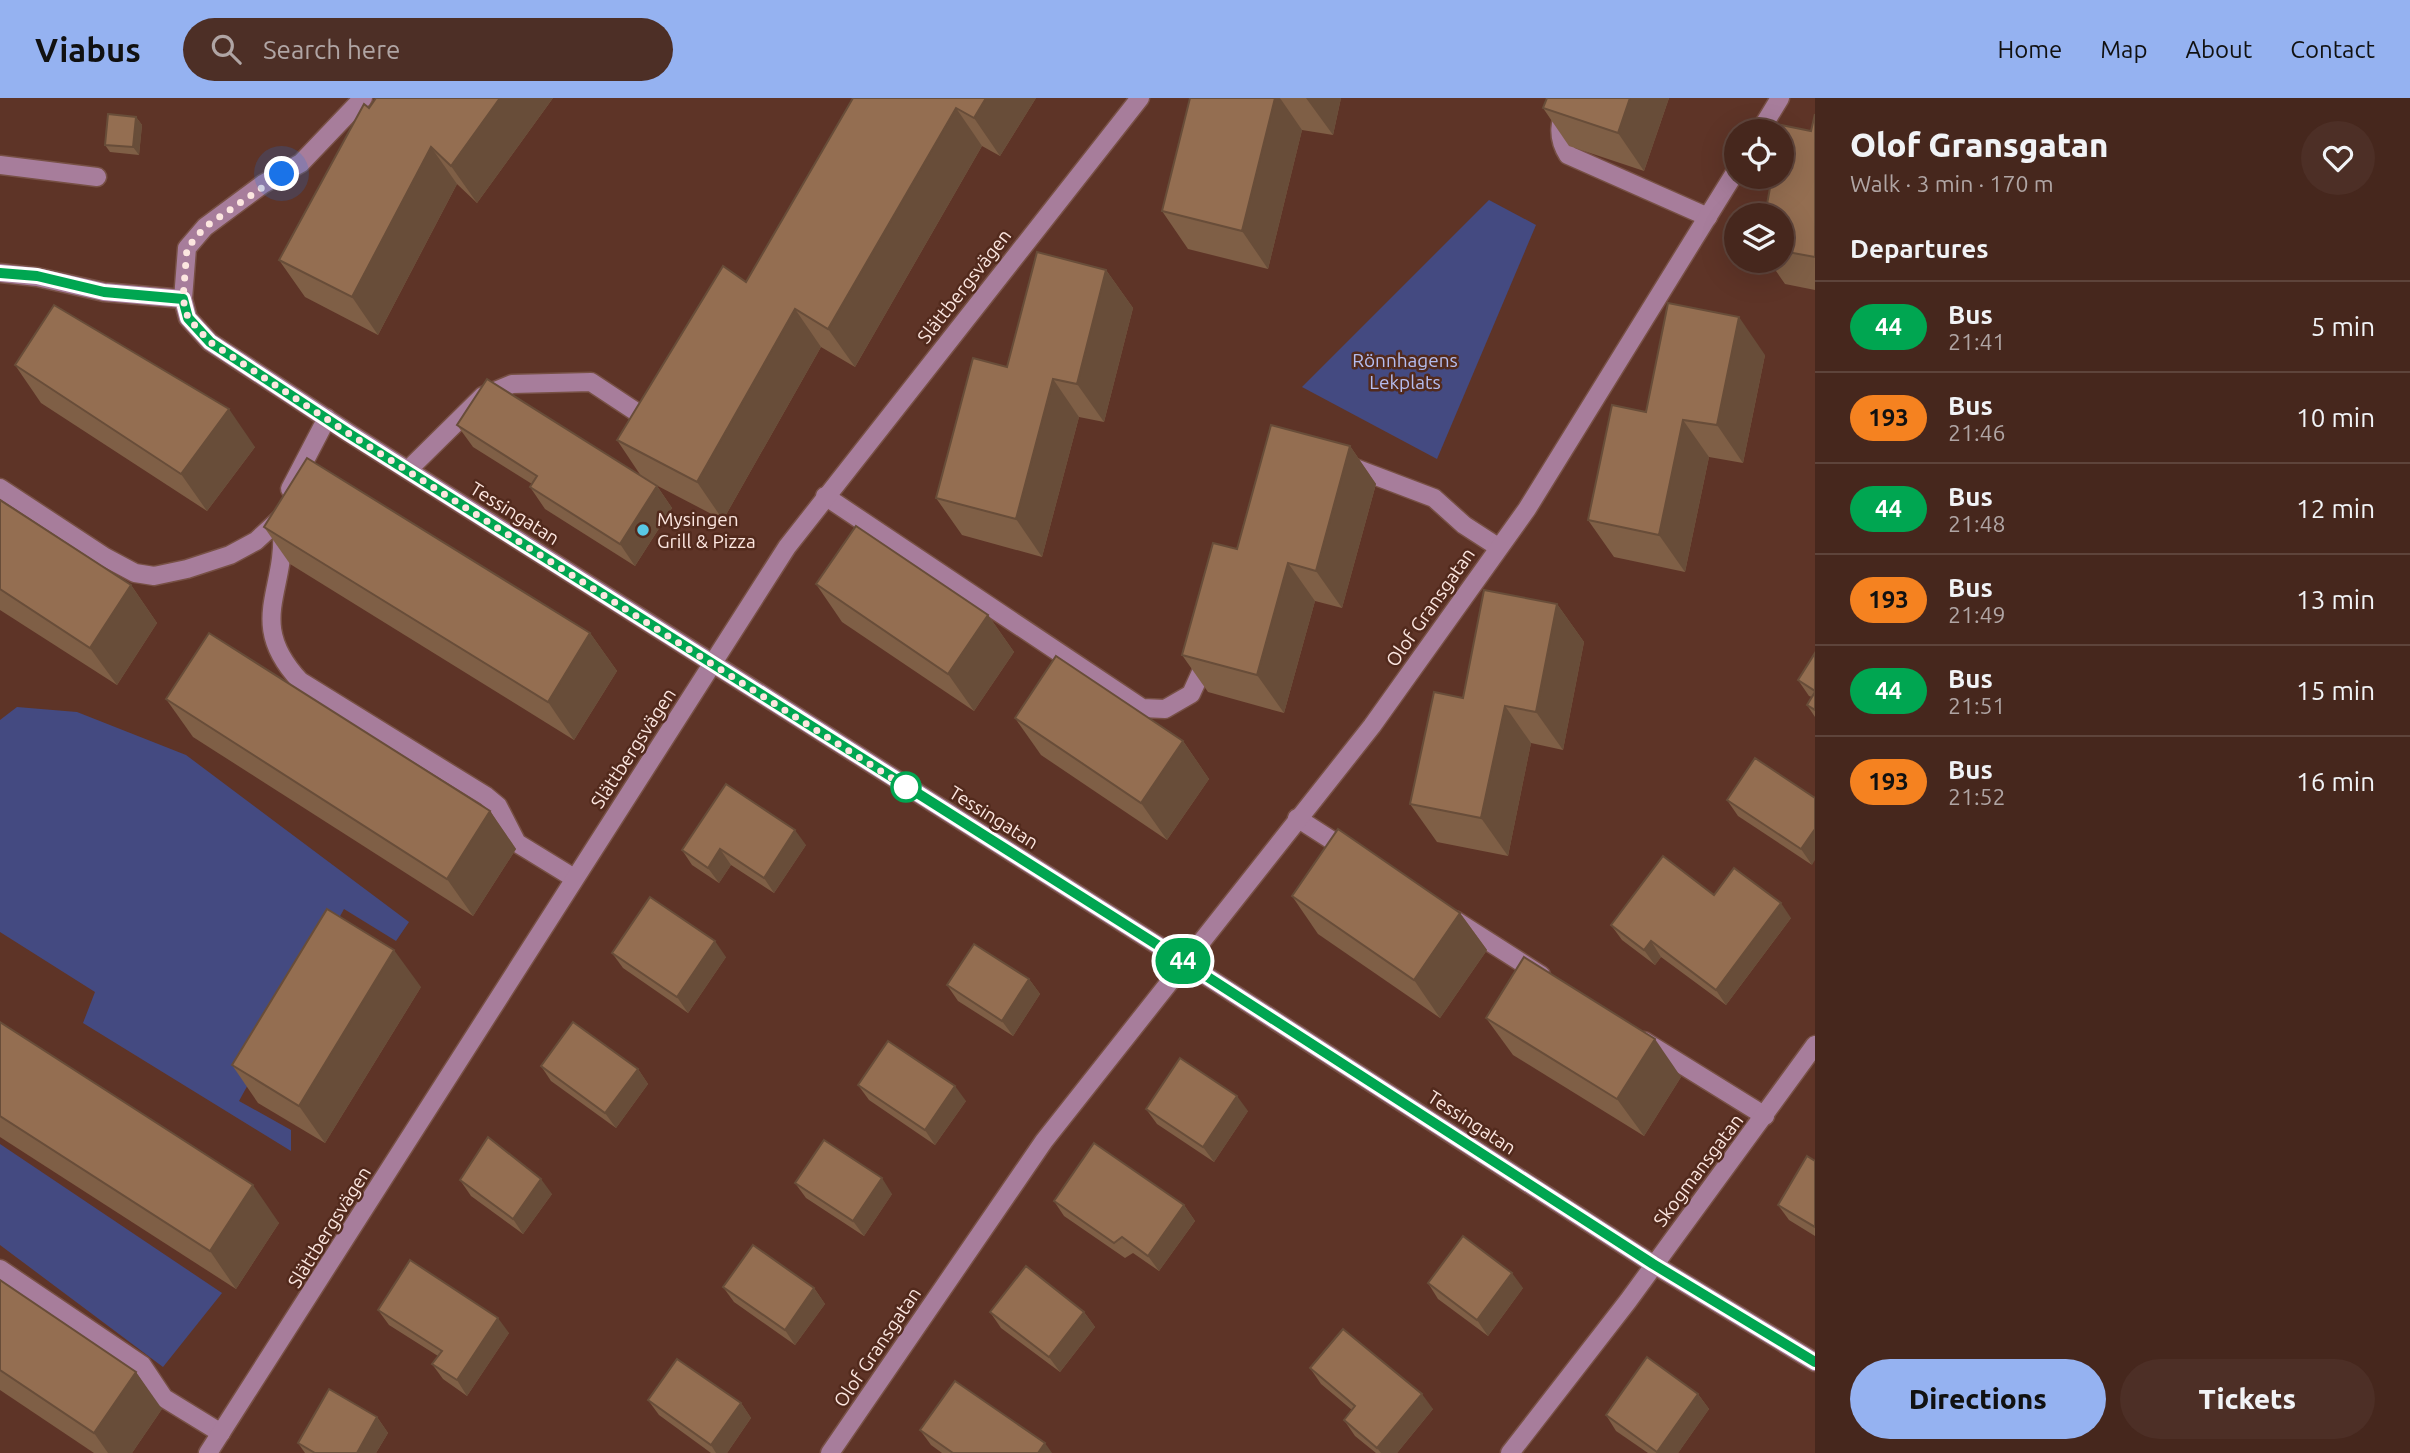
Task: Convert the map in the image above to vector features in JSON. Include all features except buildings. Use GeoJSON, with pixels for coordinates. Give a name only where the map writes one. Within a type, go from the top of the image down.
{"type":"FeatureCollection","features":[{"type":"Feature","properties":{"kind":"street"},"geometry":{"type":"LineString","coordinates":[[0,273],[37,276],[104,292],[183,299],[187,248],[205,227],[263,184],[301,163],[363,98]]}},
{"type":"Feature","properties":{"kind":"street","name":"Slättbergsvägen"},"geometry":{"type":"LineString","coordinates":[[208,1453],[788,547],[825,496],[1140,98]]}},
{"type":"Feature","properties":{"kind":"street"},"geometry":{"type":"LineString","coordinates":[[1569,98],[1560,120],[1559,142],[1568,155],[1708,217]]}},
{"type":"Feature","properties":{"kind":"street"},"geometry":{"type":"LineString","coordinates":[[1767,119],[1780,98]]}},
{"type":"Feature","properties":{"kind":"street"},"geometry":{"type":"LineString","coordinates":[[0,164],[97,177]]}},
{"type":"Feature","properties":{"kind":"street","name":"Olof Gransgatan"},"geometry":{"type":"LineString","coordinates":[[830,1453],[1044,1141],[1297,818],[1373,726],[1527,509],[1725,189]]}},
{"type":"Feature","properties":{"kind":"street","name":"Tessingatan"},"geometry":{"type":"LineString","coordinates":[[183,299],[188,318],[210,342],[1186,963],[1653,1264],[1815,1362]]}},
{"type":"Feature","properties":{"kind":"street"},"geometry":{"type":"LineString","coordinates":[[408,470],[483,396],[512,384],[591,382],[650,421],[664,399]]}},
{"type":"Feature","properties":{"kind":"street"},"geometry":{"type":"LineString","coordinates":[[327,418],[287,494],[281,518],[283,546],[269,614],[276,645],[284,663],[300,681],[486,796],[498,806],[517,843],[574,878]]}},
{"type":"Feature","properties":{"kind":"street"},"geometry":{"type":"LineString","coordinates":[[1327,457],[1434,498],[1464,526],[1498,547]]}},
{"type":"Feature","properties":{"kind":"street"},"geometry":{"type":"LineString","coordinates":[[0,488],[105,557],[135,573],[154,576],[230,555],[256,541],[281,518]]}},
{"type":"Feature","properties":{"kind":"street"},"geometry":{"type":"LineString","coordinates":[[825,496],[1142,708],[1165,709],[1191,694],[1206,666],[1213,640]]}},
{"type":"Feature","properties":{"kind":"street"},"geometry":{"type":"LineString","coordinates":[[1297,818],[1367,863]]}},
{"type":"Feature","properties":{"kind":"street"},"geometry":{"type":"LineString","coordinates":[[1437,908],[1554,984]]}},
{"type":"Feature","properties":{"kind":"street"},"geometry":{"type":"LineString","coordinates":[[1624,1028],[1765,1116]]}},
{"type":"Feature","properties":{"kind":"street","name":"Skogmansgatan"},"geometry":{"type":"LineString","coordinates":[[1510,1453],[1628,1301],[1815,1045]]}},
{"type":"Feature","properties":{"kind":"street"},"geometry":{"type":"LineString","coordinates":[[0,1269],[142,1365],[164,1398],[221,1433]]}},
{"type":"Feature","properties":{"kind":"green space","name":"Rönnhagens Lekplats"},"geometry":{"type":"Polygon","coordinates":[[[1489,200],[1536,225],[1437,459],[1302,387],[1489,200]]]}},
{"type":"Feature","properties":{"kind":"green space"},"geometry":{"type":"Polygon","coordinates":[[[17,707],[77,712],[186,755],[409,922],[396,941],[344,909],[239,1101],[291,1130],[291,1151],[83,1023],[95,992],[0,932],[0,720],[17,707]]]}},
{"type":"Feature","properties":{"kind":"green space"},"geometry":{"type":"Polygon","coordinates":[[[0,1144],[222,1293],[163,1367],[0,1245],[0,1144]]]}},
{"type":"Feature","properties":{"kind":"bus line","name":"44"},"geometry":{"type":"LineString","coordinates":[[0,273],[37,276],[104,292],[183,299],[188,318],[210,342],[348,433],[1186,963],[1653,1264],[1815,1362]]}},
{"type":"Feature","properties":{"kind":"place","name":"Mysingen Grill & Pizza"},"geometry":{"type":"Point","coordinates":[643,530]}},
{"type":"Feature","properties":{"kind":"route"},"geometry":{"type":"LineString","coordinates":[[282,174],[263,184],[205,227],[187,248],[183,299],[188,318],[210,342],[348,433],[906,787]]}}]}
